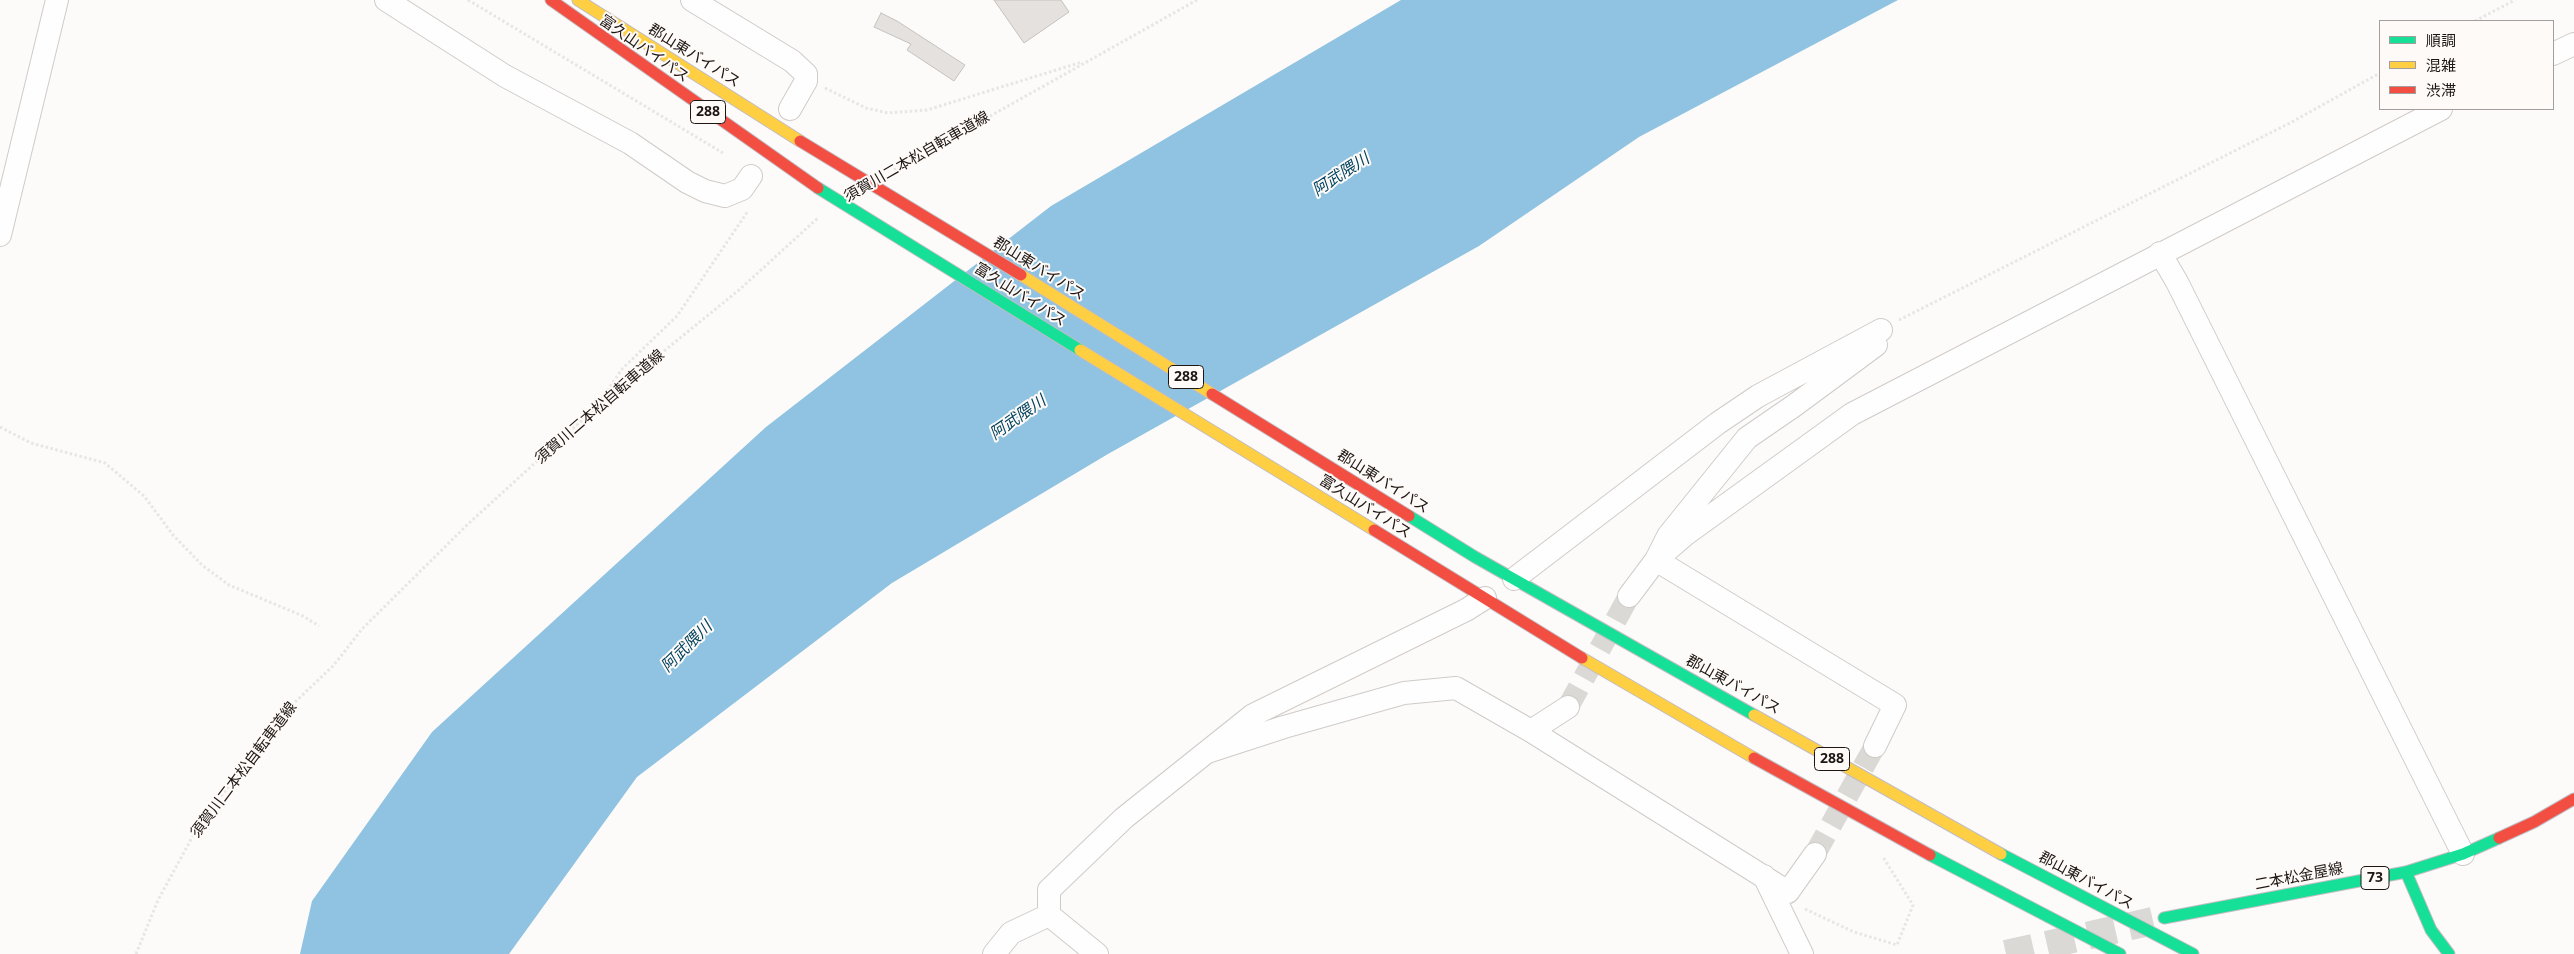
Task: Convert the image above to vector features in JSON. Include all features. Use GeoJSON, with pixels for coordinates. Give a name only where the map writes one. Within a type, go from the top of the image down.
{"type":"FeatureCollection","features":[{"type":"Feature","properties":{"kind":"main road","name":"富久山バイパス"},"geometry":{"type":"LineString","coordinates":[[550,0],[839,202],[1485,598]]}},
{"type":"Feature","properties":{"kind":"main road","name":"郡山東バイパス"},"geometry":{"type":"LineString","coordinates":[[578,0],[801,142],[897,198],[1475,557],[1992,849],[2193,954]]}},
{"type":"Feature","properties":{"kind":"main road","name":"288"},"geometry":{"type":"LineString","coordinates":[[1485,598],[1653,701],[1824,798],[2044,916],[2120,954]]}},
{"type":"Feature","properties":{"kind":"main road","name":"二本松金屋線"},"geometry":{"type":"LineString","coordinates":[[2164,918],[2406,872],[2463,854],[2534,822],[2574,799]]}},
{"type":"Feature","properties":{"kind":"main road"},"geometry":{"type":"LineString","coordinates":[[2406,872],[2431,930],[2449,954]]}},
{"type":"Feature","properties":{"kind":"street"},"geometry":{"type":"LineString","coordinates":[[0,235],[57,0]]}},
{"type":"Feature","properties":{"kind":"street"},"geometry":{"type":"LineString","coordinates":[[386,0],[505,76],[630,143],[699,188],[725,196],[742,189],[751,176]]}},
{"type":"Feature","properties":{"kind":"street"},"geometry":{"type":"LineString","coordinates":[[692,0],[792,61],[806,74],[806,81],[790,109]]}},
{"type":"Feature","properties":{"kind":"street"},"geometry":{"type":"LineString","coordinates":[[2554,54],[2574,44]]}},
{"type":"Feature","properties":{"kind":"street"},"geometry":{"type":"LineString","coordinates":[[1656,560],[1686,534],[1852,414],[2439,110]]}},
{"type":"Feature","properties":{"kind":"street"},"geometry":{"type":"LineString","coordinates":[[2160,253],[2177,282],[2463,854]]}},
{"type":"Feature","properties":{"kind":"street"},"geometry":{"type":"LineString","coordinates":[[1629,596],[1656,560],[1668,536],[1747,438],[1876,346],[1881,330]]}},
{"type":"Feature","properties":{"kind":"street"},"geometry":{"type":"LineString","coordinates":[[1514,579],[1718,423],[1758,396],[1881,330]]}},
{"type":"Feature","properties":{"kind":"street"},"geometry":{"type":"LineString","coordinates":[[1656,560],[1895,705],[1875,746]]}},
{"type":"Feature","properties":{"kind":"street"},"geometry":{"type":"LineString","coordinates":[[1049,915],[1049,890],[1124,818],[1253,715],[1466,610],[1485,598]]}},
{"type":"Feature","properties":{"kind":"street"},"geometry":{"type":"LineString","coordinates":[[1207,752],[1284,727],[1404,693],[1456,688],[1763,874],[1788,892],[1815,854]]}},
{"type":"Feature","properties":{"kind":"street"},"geometry":{"type":"LineString","coordinates":[[1531,732],[1568,707]]}},
{"type":"Feature","properties":{"kind":"street"},"geometry":{"type":"LineString","coordinates":[[1763,874],[1802,954]]}},
{"type":"Feature","properties":{"kind":"street"},"geometry":{"type":"LineString","coordinates":[[994,954],[1011,933],[1049,915]]}},
{"type":"Feature","properties":{"kind":"street"},"geometry":{"type":"LineString","coordinates":[[1049,915],[1097,954]]}},
{"type":"Feature","properties":{"kind":"path"},"geometry":{"type":"LineString","coordinates":[[468,0],[724,154]]}},
{"type":"Feature","properties":{"kind":"path","name":"須賀川二本松自転車道線"},"geometry":{"type":"LineString","coordinates":[[889,173],[1196,0]]}},
{"type":"Feature","properties":{"kind":"path"},"geometry":{"type":"LineString","coordinates":[[2477,20],[2515,0]]}},
{"type":"Feature","properties":{"kind":"path"},"geometry":{"type":"LineString","coordinates":[[824,88],[866,108],[888,113],[928,110],[1089,59]]}},
{"type":"Feature","properties":{"kind":"path"},"geometry":{"type":"LineString","coordinates":[[1881,330],[2290,123],[2379,74]]}},
{"type":"Feature","properties":{"kind":"path"},"geometry":{"type":"LineString","coordinates":[[596,407],[622,369],[677,316],[751,202]]}},
{"type":"Feature","properties":{"kind":"path","name":"須賀川二本松自転車道線"},"geometry":{"type":"LineString","coordinates":[[136,954],[158,900],[200,823],[291,706],[334,666],[362,628],[466,526],[596,407],[739,290],[822,214],[839,202]]}},
{"type":"Feature","properties":{"kind":"path"},"geometry":{"type":"LineString","coordinates":[[0,427],[31,444],[104,463],[144,496],[172,535],[202,565],[229,584],[303,616],[319,626]]}},
{"type":"Feature","properties":{"kind":"path"},"geometry":{"type":"LineString","coordinates":[[1788,892],[1795,905],[1854,932],[1897,945],[1913,906],[1880,853]]}},
{"type":"Feature","properties":{"kind":"water","name":"阿武隈川"},"geometry":{"type":"Polygon","coordinates":[[[1401,0],[1898,0],[1639,137],[1479,246],[1108,454],[892,583],[637,777],[509,954],[300,954],[312,901],[432,732],[766,427],[1051,206],[1401,0]]]}},
{"type":"Feature","properties":{"kind":"building"},"geometry":{"type":"Polygon","coordinates":[[[994,0],[1061,0],[1069,12],[1024,43],[994,0]]]}},
{"type":"Feature","properties":{"kind":"building"},"geometry":{"type":"Polygon","coordinates":[[[881,13],[897,21],[965,65],[954,81],[907,50],[911,44],[874,27],[881,13]]]}},
{"type":"Feature","properties":{"kind":"tunnel"},"geometry":{"type":"LineString","coordinates":[[1568,707],[1629,596]]}},
{"type":"Feature","properties":{"kind":"tunnel"},"geometry":{"type":"LineString","coordinates":[[1815,854],[1875,746]]}},
{"type":"Feature","properties":{"kind":"tunnel"},"geometry":{"type":"LineString","coordinates":[[2006,954],[2153,921]]}},
{"type":"Feature","properties":{"kind":"traffic: fast"},"geometry":{"type":"LineString","coordinates":[[818,188],[1080,350]]}},
{"type":"Feature","properties":{"kind":"traffic: fast"},"geometry":{"type":"LineString","coordinates":[[1409,516],[1475,557],[1754,715]]}},
{"type":"Feature","properties":{"kind":"traffic: fast"},"geometry":{"type":"LineString","coordinates":[[2164,918],[2406,872],[2463,854],[2499,838]]}},
{"type":"Feature","properties":{"kind":"traffic: fast"},"geometry":{"type":"LineString","coordinates":[[2001,854],[2193,954]]}},
{"type":"Feature","properties":{"kind":"traffic: fast"},"geometry":{"type":"LineString","coordinates":[[1930,855],[2120,954]]}},
{"type":"Feature","properties":{"kind":"traffic: fast"},"geometry":{"type":"LineString","coordinates":[[2406,872],[2431,930],[2449,954]]}},
{"type":"Feature","properties":{"kind":"traffic: slow"},"geometry":{"type":"LineString","coordinates":[[578,0],[800,141]]}},
{"type":"Feature","properties":{"kind":"traffic: slow"},"geometry":{"type":"LineString","coordinates":[[1021,275],[1212,394]]}},
{"type":"Feature","properties":{"kind":"traffic: slow"},"geometry":{"type":"LineString","coordinates":[[1080,350],[1374,530]]}},
{"type":"Feature","properties":{"kind":"traffic: slow"},"geometry":{"type":"LineString","coordinates":[[1582,658],[1754,758]]}},
{"type":"Feature","properties":{"kind":"traffic: slow"},"geometry":{"type":"LineString","coordinates":[[1754,715],[2001,854]]}},
{"type":"Feature","properties":{"kind":"traffic: jam"},"geometry":{"type":"LineString","coordinates":[[551,0],[818,188]]}},
{"type":"Feature","properties":{"kind":"traffic: jam"},"geometry":{"type":"LineString","coordinates":[[800,141],[1021,275]]}},
{"type":"Feature","properties":{"kind":"traffic: jam"},"geometry":{"type":"LineString","coordinates":[[1212,394],[1409,516]]}},
{"type":"Feature","properties":{"kind":"traffic: jam"},"geometry":{"type":"LineString","coordinates":[[1374,530],[1582,658]]}},
{"type":"Feature","properties":{"kind":"traffic: jam"},"geometry":{"type":"LineString","coordinates":[[1754,758],[1930,855]]}},
{"type":"Feature","properties":{"kind":"traffic: jam"},"geometry":{"type":"LineString","coordinates":[[2499,838],[2534,822],[2574,799]]}}]}
